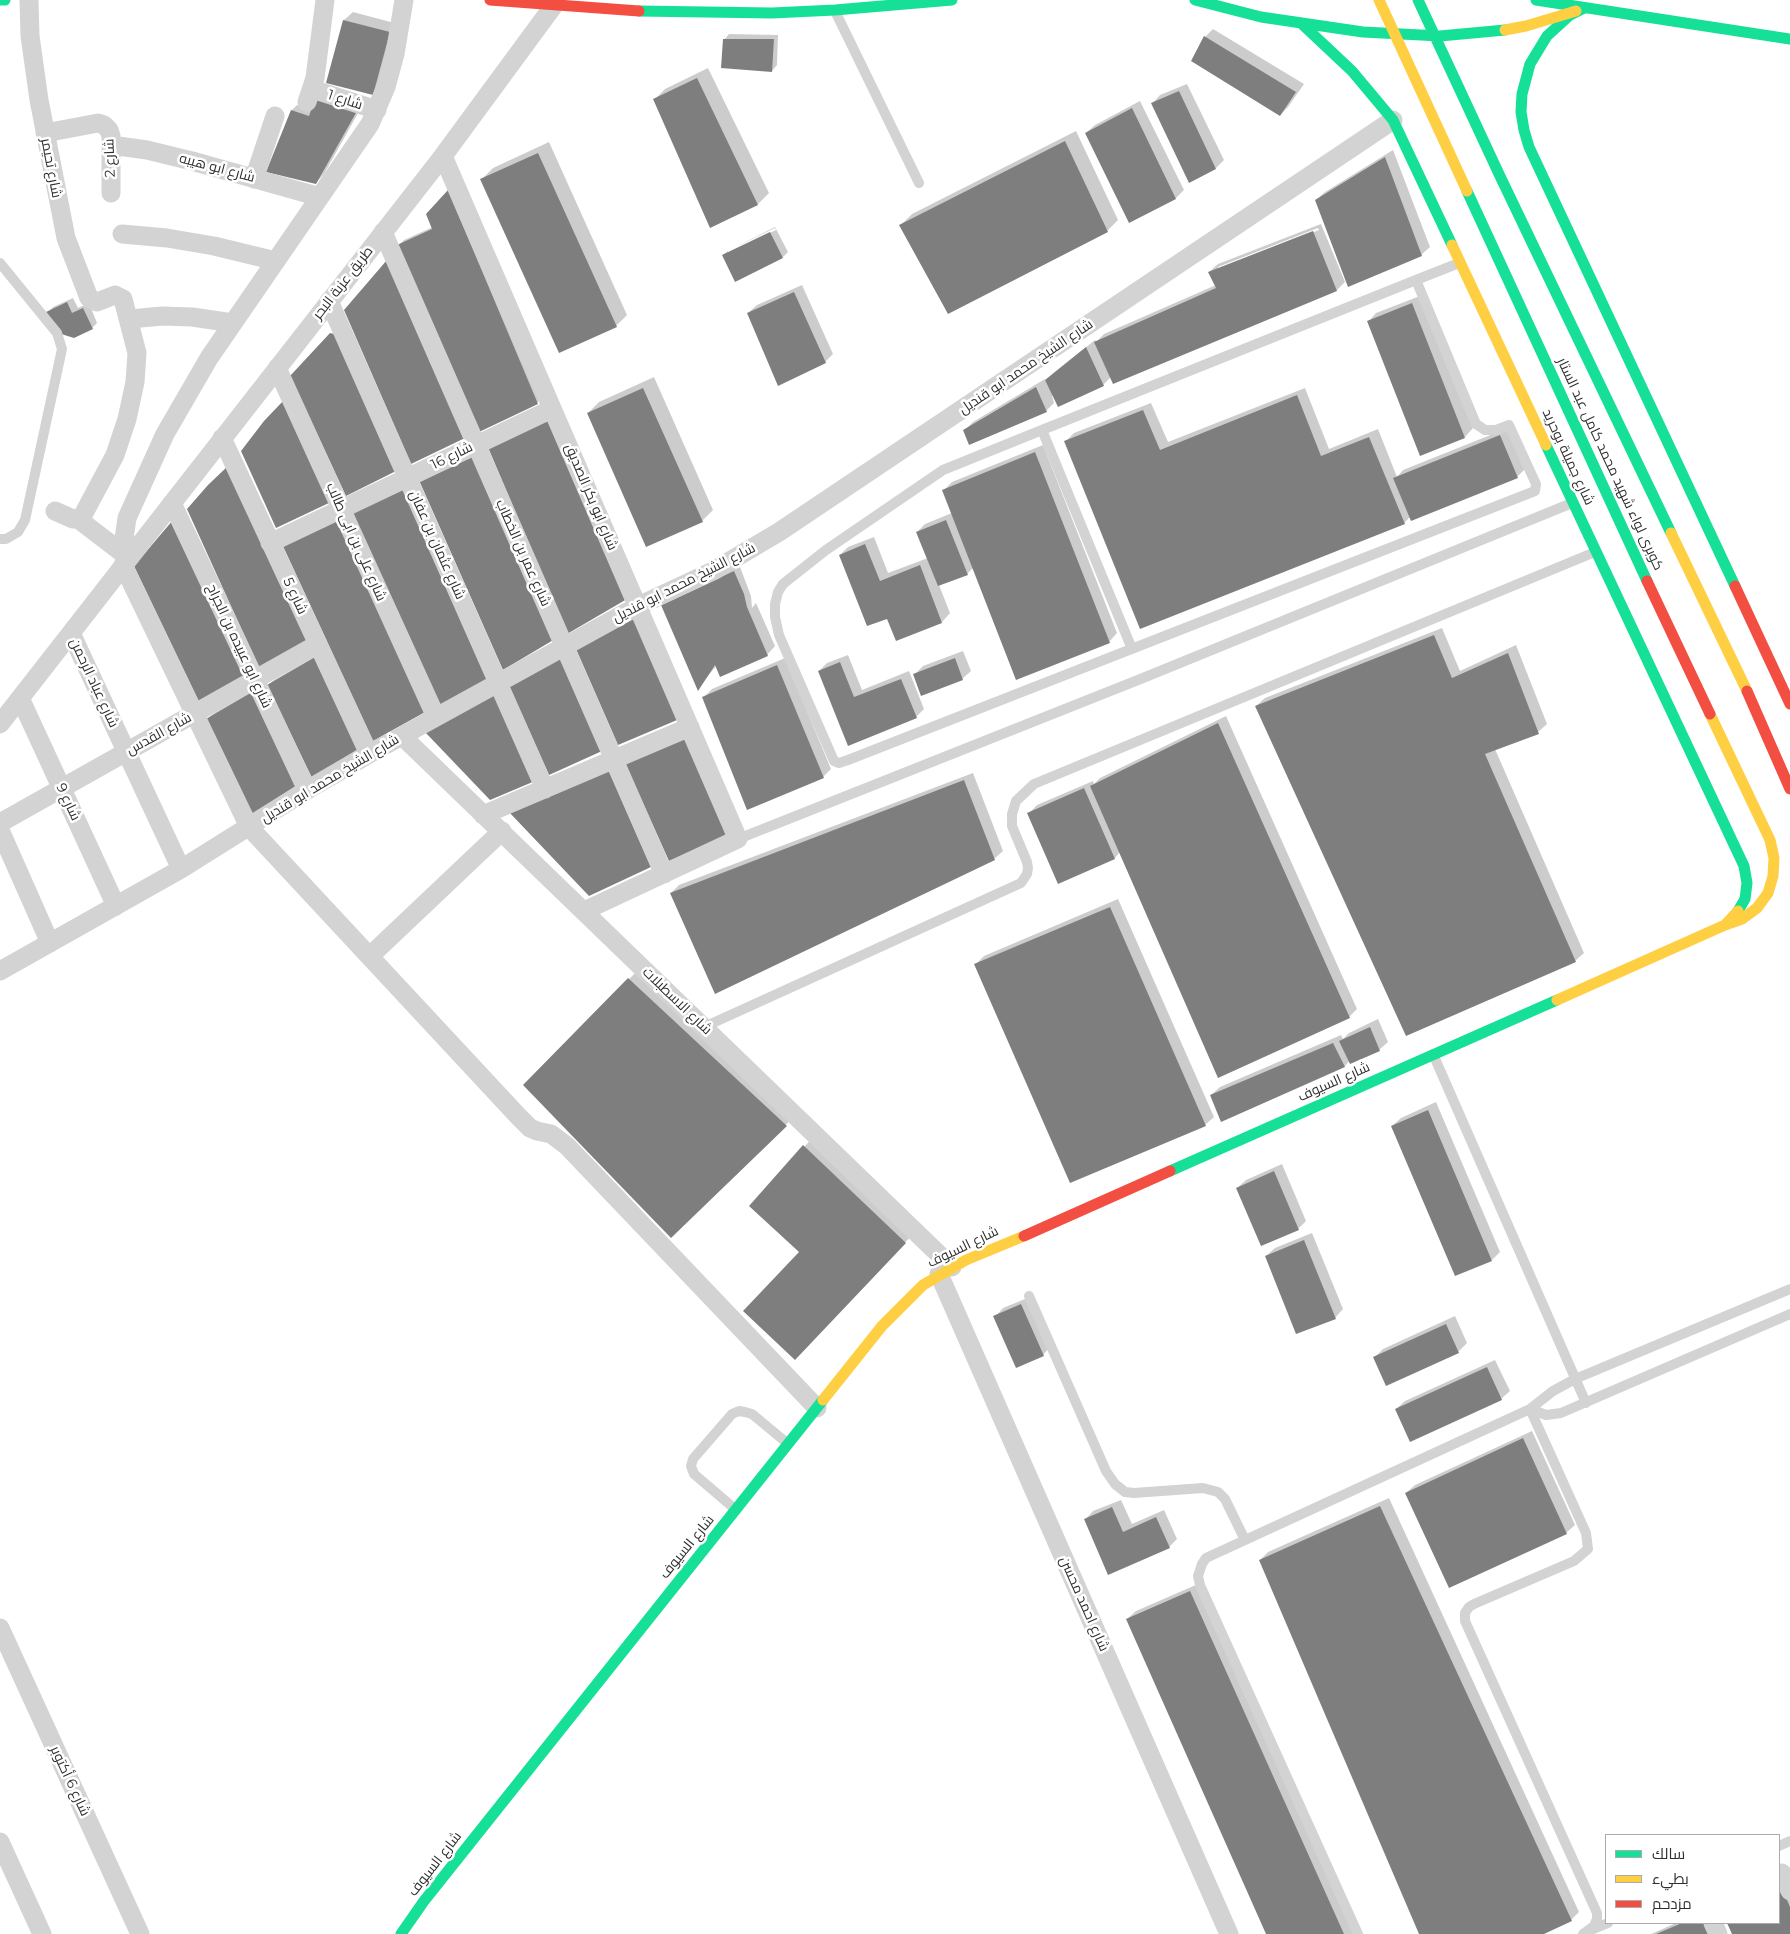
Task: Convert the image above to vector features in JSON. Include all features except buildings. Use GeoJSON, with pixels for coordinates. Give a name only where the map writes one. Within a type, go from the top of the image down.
{"type":"FeatureCollection","features":[{"type":"Feature","properties":{"kind":"main road"},"geometry":{"type":"LineString","coordinates":[[0,0],[5,0]]}},
{"type":"Feature","properties":{"kind":"main road"},"geometry":{"type":"LineString","coordinates":[[490,0],[626,10],[699,13],[835,10],[952,0]]}},
{"type":"Feature","properties":{"kind":"main road"},"geometry":{"type":"LineString","coordinates":[[1195,0],[1261,17],[1302,24],[1362,32],[1414,35],[1466,35],[1526,26],[1584,8]]}},
{"type":"Feature","properties":{"kind":"main road","name":"كوبرى لواء شهيد محمد كامل عبد الستار"},"geometry":{"type":"LineString","coordinates":[[1379,0],[1668,626],[1770,840],[1774,858],[1773,876],[1768,894],[1757,908],[1742,919],[1725,925]]}},
{"type":"Feature","properties":{"kind":"main road","name":"كوبرى لواء شهيد محمد كامل عبد الستار"},"geometry":{"type":"LineString","coordinates":[[1418,0],[1499,174],[1700,592],[1771,743],[1790,789]]}},
{"type":"Feature","properties":{"kind":"main road"},"geometry":{"type":"LineString","coordinates":[[1536,0],[1790,40]]}},
{"type":"Feature","properties":{"kind":"main road"},"geometry":{"type":"LineString","coordinates":[[1584,8],[1570,15],[1552,31],[1537,50],[1530,64],[1522,94],[1521,112],[1524,130],[1533,156],[1790,704]]}},
{"type":"Feature","properties":{"kind":"main road","name":"شارع جميلة بوحريد"},"geometry":{"type":"LineString","coordinates":[[1302,24],[1352,71],[1393,120],[1744,866],[1747,883],[1745,899],[1737,914],[1725,925]]}},
{"type":"Feature","properties":{"kind":"main road","name":"شارع السيوف"},"geometry":{"type":"LineString","coordinates":[[401,1934],[424,1901],[882,1326],[912,1294],[945,1270],[1725,925]]}},
{"type":"Feature","properties":{"kind":"street","name":"شارع تحيمر"},"geometry":{"type":"LineString","coordinates":[[29,0],[34,66],[44,133],[66,238],[88,298],[97,302],[115,295],[120,296],[123,299],[130,319]]}},
{"type":"Feature","properties":{"kind":"street","name":"شارع 1"},"geometry":{"type":"LineString","coordinates":[[325,0],[310,96],[377,110]]}},
{"type":"Feature","properties":{"kind":"street"},"geometry":{"type":"LineString","coordinates":[[404,0],[396,54],[377,110],[358,144],[209,358],[165,434],[127,518],[124,539],[126,562],[194,714],[248,827],[518,1116],[530,1128],[551,1134],[567,1146],[817,1408]]}},
{"type":"Feature","properties":{"kind":"street","name":"طريق عزبة البحر"},"geometry":{"type":"LineString","coordinates":[[0,724],[443,156],[554,5]]}},
{"type":"Feature","properties":{"kind":"street"},"geometry":{"type":"LineString","coordinates":[[254,179],[275,116]]}},
{"type":"Feature","properties":{"kind":"street","name":"شارع الشيخ محمد ابو قنديل"},"geometry":{"type":"LineString","coordinates":[[0,971],[181,869],[307,790],[369,754],[638,606],[714,571],[779,532],[1393,120]]}},
{"type":"Feature","properties":{"kind":"street","name":"شارع 2"},"geometry":{"type":"LineString","coordinates":[[44,133],[98,123],[104,124],[111,136],[112,194]]}},
{"type":"Feature","properties":{"kind":"street","name":"شارع ابو هيبه"},"geometry":{"type":"LineString","coordinates":[[111,145],[147,150],[320,197]]}},
{"type":"Feature","properties":{"kind":"street","name":"شارع ابو بكر الصديق"},"geometry":{"type":"LineString","coordinates":[[443,156],[738,839]]}},
{"type":"Feature","properties":{"kind":"street","name":"شارع عمر بن الخطاب"},"geometry":{"type":"LineString","coordinates":[[383,232],[664,874]]}},
{"type":"Feature","properties":{"kind":"street"},"geometry":{"type":"LineString","coordinates":[[122,234],[204,244],[276,261]]}},
{"type":"Feature","properties":{"kind":"street","name":"شارع عثمان بن عفان"},"geometry":{"type":"LineString","coordinates":[[330,301],[545,788]]}},
{"type":"Feature","properties":{"kind":"street"},"geometry":{"type":"LineString","coordinates":[[78,519],[83,515],[115,455],[127,419],[135,382],[137,353],[130,319],[162,316],[192,317],[233,323]]}},
{"type":"Feature","properties":{"kind":"street","name":"شارع على بن ابى طالب"},"geometry":{"type":"LineString","coordinates":[[277,368],[436,717]]}},
{"type":"Feature","properties":{"kind":"street","name":"شارع 16"},"geometry":{"type":"LineString","coordinates":[[270,543],[552,409]]}},
{"type":"Feature","properties":{"kind":"street","name":"شارع 5"},"geometry":{"type":"LineString","coordinates":[[222,438],[369,754]]}},
{"type":"Feature","properties":{"kind":"street","name":"شارع ابو عبيده بن الجراح"},"geometry":{"type":"LineString","coordinates":[[172,503],[307,790]]}},
{"type":"Feature","properties":{"kind":"street"},"geometry":{"type":"LineString","coordinates":[[56,511],[64,516],[78,519],[126,562]]}},
{"type":"Feature","properties":{"kind":"street","name":"شارع عباد الرحمن"},"geometry":{"type":"LineString","coordinates":[[71,633],[181,869]]}},
{"type":"Feature","properties":{"kind":"street","name":"شارع القدس"},"geometry":{"type":"LineString","coordinates":[[0,823],[318,644]]}},
{"type":"Feature","properties":{"kind":"street","name":"شارع 9"},"geometry":{"type":"LineString","coordinates":[[20,698],[116,906]]}},
{"type":"Feature","properties":{"kind":"street"},"geometry":{"type":"LineString","coordinates":[[484,815],[690,726]]}},
{"type":"Feature","properties":{"kind":"street","name":"شارع الاسطبلات"},"geometry":{"type":"LineString","coordinates":[[402,736],[704,1027],[945,1270]]}},
{"type":"Feature","properties":{"kind":"street"},"geometry":{"type":"LineString","coordinates":[[0,830],[50,943]]}},
{"type":"Feature","properties":{"kind":"street"},"geometry":{"type":"LineString","coordinates":[[370,956],[502,831]]}},
{"type":"Feature","properties":{"kind":"street"},"geometry":{"type":"LineString","coordinates":[[584,911],[738,839]]}},
{"type":"Feature","properties":{"kind":"street","name":"شارع احمد محسن"},"geometry":{"type":"LineString","coordinates":[[945,1270],[1229,1934]]}},
{"type":"Feature","properties":{"kind":"street","name":"شارع 6 أكتوبر"},"geometry":{"type":"LineString","coordinates":[[0,1628],[140,1934]]}},
{"type":"Feature","properties":{"kind":"street"},"geometry":{"type":"LineString","coordinates":[[0,1842],[42,1934]]}},
{"type":"Feature","properties":{"kind":"street"},"geometry":{"type":"LineString","coordinates":[[1782,1873],[1790,1891]]}},
{"type":"Feature","properties":{"kind":"lane"},"geometry":{"type":"LineString","coordinates":[[835,10],[919,184]]}},
{"type":"Feature","properties":{"kind":"lane"},"geometry":{"type":"LineString","coordinates":[[0,263],[57,333],[62,348],[25,520],[18,532],[6,539],[0,539]]}},
{"type":"Feature","properties":{"kind":"lane"},"geometry":{"type":"LineString","coordinates":[[1416,280],[1476,424],[1485,430],[1496,430],[1509,425],[1536,484],[1535,491],[848,760],[839,763],[834,761],[780,635],[775,617],[778,592],[782,584],[826,550],[943,470],[1416,280],[1460,263]]}},
{"type":"Feature","properties":{"kind":"lane"},"geometry":{"type":"LineString","coordinates":[[1042,430],[1132,649]]}},
{"type":"Feature","properties":{"kind":"lane"},"geometry":{"type":"LineString","coordinates":[[738,839],[1143,678],[1573,503]]}},
{"type":"Feature","properties":{"kind":"lane"},"geometry":{"type":"LineString","coordinates":[[704,1027],[1021,883],[1027,874],[1027,862],[1012,826],[1012,814],[1016,801],[1034,784],[1596,552]]}},
{"type":"Feature","properties":{"kind":"lane"},"geometry":{"type":"LineString","coordinates":[[1433,1054],[1586,1403]]}},
{"type":"Feature","properties":{"kind":"lane"},"geometry":{"type":"LineString","coordinates":[[1358,1934],[1200,1585],[1198,1576],[1200,1567],[1206,1558],[1530,1409],[1553,1391],[1576,1379],[1790,1289]]}},
{"type":"Feature","properties":{"kind":"lane"},"geometry":{"type":"LineString","coordinates":[[1029,1296],[1106,1471],[1114,1484],[1125,1492],[1134,1493],[1203,1488],[1218,1492],[1225,1498],[1245,1540]]}},
{"type":"Feature","properties":{"kind":"lane"},"geometry":{"type":"LineString","coordinates":[[1530,1409],[1538,1413],[1555,1415],[1790,1314]]}},
{"type":"Feature","properties":{"kind":"lane"},"geometry":{"type":"LineString","coordinates":[[1530,1409],[1586,1533],[1588,1549],[1574,1561],[1474,1604],[1465,1613],[1465,1621],[1594,1904],[1597,1919],[1594,1926],[1584,1933]]}},
{"type":"Feature","properties":{"kind":"lane"},"geometry":{"type":"LineString","coordinates":[[736,1510],[694,1474],[691,1466],[693,1459],[728,1419],[739,1411],[752,1414],[788,1444]]}},
{"type":"Feature","properties":{"kind":"lane"},"geometry":{"type":"LineString","coordinates":[[1584,1933],[1606,1924]]}},
{"type":"Feature","properties":{"kind":"traffic: fast"},"geometry":{"type":"LineString","coordinates":[[0,0],[5,0]]}},
{"type":"Feature","properties":{"kind":"traffic: fast"},"geometry":{"type":"LineString","coordinates":[[639,11],[772,13],[835,10],[952,0]]}},
{"type":"Feature","properties":{"kind":"traffic: fast"},"geometry":{"type":"LineString","coordinates":[[1195,0],[1261,17],[1363,32],[1440,36],[1505,30]]}},
{"type":"Feature","properties":{"kind":"traffic: fast"},"geometry":{"type":"LineString","coordinates":[[1418,0],[1671,533]]}},
{"type":"Feature","properties":{"kind":"traffic: fast"},"geometry":{"type":"LineString","coordinates":[[1536,0],[1790,39]]}},
{"type":"Feature","properties":{"kind":"traffic: fast"},"geometry":{"type":"LineString","coordinates":[[1584,8],[1570,15],[1547,36],[1530,64],[1522,94],[1521,112],[1524,130],[1529,147],[1735,586]]}},
{"type":"Feature","properties":{"kind":"traffic: fast"},"geometry":{"type":"LineString","coordinates":[[1302,24],[1352,71],[1393,120],[1452,245]]}},
{"type":"Feature","properties":{"kind":"traffic: fast"},"geometry":{"type":"LineString","coordinates":[[1467,191],[1647,581]]}},
{"type":"Feature","properties":{"kind":"traffic: fast"},"geometry":{"type":"LineString","coordinates":[[1546,445],[1744,866],[1747,883],[1745,899],[1738,911]]}},
{"type":"Feature","properties":{"kind":"traffic: fast"},"geometry":{"type":"LineString","coordinates":[[1170,1171],[1557,1000]]}},
{"type":"Feature","properties":{"kind":"traffic: fast"},"geometry":{"type":"LineString","coordinates":[[401,1934],[424,1901],[823,1400]]}},
{"type":"Feature","properties":{"kind":"traffic: slow"},"geometry":{"type":"LineString","coordinates":[[1379,0],[1467,191]]}},
{"type":"Feature","properties":{"kind":"traffic: slow"},"geometry":{"type":"LineString","coordinates":[[1505,30],[1526,26],[1576,11]]}},
{"type":"Feature","properties":{"kind":"traffic: slow"},"geometry":{"type":"LineString","coordinates":[[1452,245],[1546,445]]}},
{"type":"Feature","properties":{"kind":"traffic: slow"},"geometry":{"type":"LineString","coordinates":[[1671,533],[1747,691]]}},
{"type":"Feature","properties":{"kind":"traffic: slow"},"geometry":{"type":"LineString","coordinates":[[1710,714],[1770,840],[1774,858],[1773,876],[1768,893],[1757,908],[1742,919],[1725,925]]}},
{"type":"Feature","properties":{"kind":"traffic: slow"},"geometry":{"type":"LineString","coordinates":[[1557,1000],[1725,925],[1738,911]]}},
{"type":"Feature","properties":{"kind":"traffic: slow"},"geometry":{"type":"LineString","coordinates":[[823,1400],[882,1326],[923,1285],[966,1260],[1024,1236]]}},
{"type":"Feature","properties":{"kind":"traffic: jam"},"geometry":{"type":"LineString","coordinates":[[490,0],[639,11]]}},
{"type":"Feature","properties":{"kind":"traffic: jam"},"geometry":{"type":"LineString","coordinates":[[1647,581],[1710,714]]}},
{"type":"Feature","properties":{"kind":"traffic: jam"},"geometry":{"type":"LineString","coordinates":[[1735,586],[1790,704]]}},
{"type":"Feature","properties":{"kind":"traffic: jam"},"geometry":{"type":"LineString","coordinates":[[1747,691],[1790,789]]}},
{"type":"Feature","properties":{"kind":"traffic: jam"},"geometry":{"type":"LineString","coordinates":[[1024,1236],[1170,1171]]}}]}
